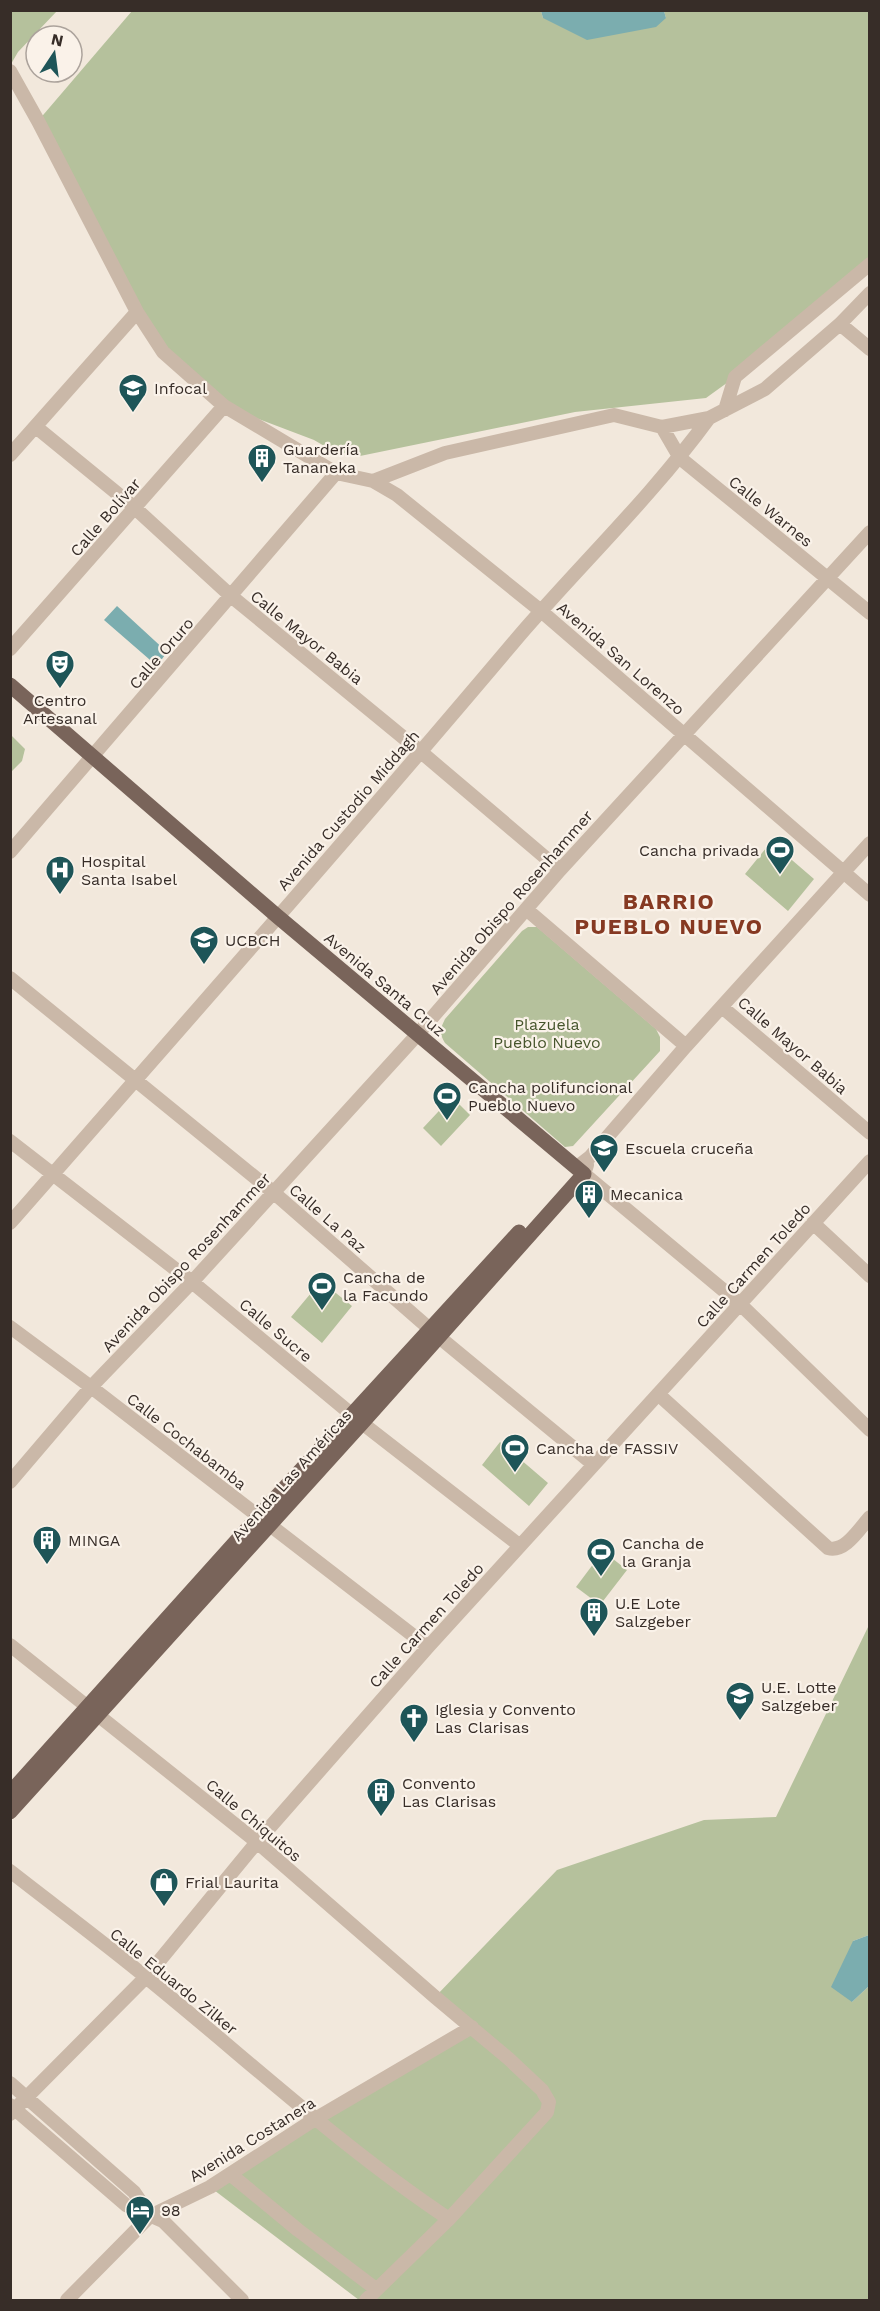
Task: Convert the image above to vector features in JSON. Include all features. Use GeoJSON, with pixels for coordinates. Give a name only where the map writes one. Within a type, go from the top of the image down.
{"type":"FeatureCollection","features":[{"type":"Feature","properties":{"kind":"main road","name":"Avenida Santa Cruz"},"geometry":{"type":"LineString","coordinates":[[10,685],[277,916],[580,1170]]}},
{"type":"Feature","properties":{"kind":"main road","name":"Avenida Las Américas"},"geometry":{"type":"LineString","coordinates":[[10,1812],[94,1712],[580,1170]]}},
{"type":"Feature","properties":{"kind":"main road","name":"Avenida Las Américas"},"geometry":{"type":"LineString","coordinates":[[10,1793],[94,1712]]}},
{"type":"Feature","properties":{"kind":"street","name":"Avenida San Lorenzo"},"geometry":{"type":"LineString","coordinates":[[10,71],[137,312],[163,352],[224,406],[336,473],[373,481],[397,495],[541,611],[870,895]]}},
{"type":"Feature","properties":{"kind":"street"},"geometry":{"type":"LineString","coordinates":[[725,410],[735,377],[870,264]]}},
{"type":"Feature","properties":{"kind":"street"},"geometry":{"type":"LineString","coordinates":[[373,481],[445,453],[614,415],[662,427],[709,418],[765,389],[840,324],[870,293]]}},
{"type":"Feature","properties":{"kind":"street"},"geometry":{"type":"LineString","coordinates":[[10,455],[137,312]]}},
{"type":"Feature","properties":{"kind":"street"},"geometry":{"type":"LineString","coordinates":[[840,324],[870,349]]}},
{"type":"Feature","properties":{"kind":"street","name":"Calle Bolívar"},"geometry":{"type":"LineString","coordinates":[[10,649],[224,406]]}},
{"type":"Feature","properties":{"kind":"street","name":"Avenida Custodio Middagh"},"geometry":{"type":"LineString","coordinates":[[10,1223],[136,1081],[541,611],[680,458],[709,418]]}},
{"type":"Feature","properties":{"kind":"street","name":"Calle Mayor Babia"},"geometry":{"type":"LineString","coordinates":[[36,427],[135,508],[231,596],[560,870]]}},
{"type":"Feature","properties":{"kind":"street","name":"Calle Warnes"},"geometry":{"type":"LineString","coordinates":[[662,427],[680,458],[870,614]]}},
{"type":"Feature","properties":{"kind":"street","name":"Calle Oruro"},"geometry":{"type":"LineString","coordinates":[[10,852],[336,473]]}},
{"type":"Feature","properties":{"kind":"street","name":"Avenida Obispo Rosenhammer"},"geometry":{"type":"LineString","coordinates":[[10,1482],[91,1387],[192,1282],[417,1035],[560,870],[870,532]]}},
{"type":"Feature","properties":{"kind":"street","name":"Avenida Las Américas"},"geometry":{"type":"LineString","coordinates":[[580,1170],[686,1046],[870,843]]}},
{"type":"Feature","properties":{"kind":"street"},"geometry":{"type":"LineString","coordinates":[[526,909],[686,1046]]}},
{"type":"Feature","properties":{"kind":"street","name":"Calle La Paz"},"geometry":{"type":"LineString","coordinates":[[10,978],[273,1192],[435,1333],[593,1464]]}},
{"type":"Feature","properties":{"kind":"street","name":"Calle Mayor Babia"},"geometry":{"type":"LineString","coordinates":[[722,1006],[870,1133]]}},
{"type":"Feature","properties":{"kind":"street","name":"Calle Sucre"},"geometry":{"type":"LineString","coordinates":[[10,1141],[192,1282],[358,1419],[519,1545]]}},
{"type":"Feature","properties":{"kind":"street","name":"Calle Carmen Toledo"},"geometry":{"type":"LineString","coordinates":[[12,2109],[27,2098],[146,1977],[257,1842],[428,1647],[870,1161]]}},
{"type":"Feature","properties":{"kind":"street","name":"Avenida Santa Cruz"},"geometry":{"type":"LineString","coordinates":[[580,1170],[740,1304],[870,1430]]}},
{"type":"Feature","properties":{"kind":"street"},"geometry":{"type":"LineString","coordinates":[[813,1223],[870,1276]]}},
{"type":"Feature","properties":{"kind":"street","name":"Calle Cochabamba"},"geometry":{"type":"LineString","coordinates":[[10,1327],[428,1647]]}},
{"type":"Feature","properties":{"kind":"street"},"geometry":{"type":"LineString","coordinates":[[658,1394],[828,1548],[835,1550],[842,1548],[870,1517]]}},
{"type":"Feature","properties":{"kind":"street","name":"Calle Chiquitos"},"geometry":{"type":"LineString","coordinates":[[10,1645],[257,1842],[542,2090],[549,2102],[547,2112],[448,2219]]}},
{"type":"Feature","properties":{"kind":"street","name":"Calle Eduardo Zilker"},"geometry":{"type":"LineString","coordinates":[[10,1871],[146,1977],[315,2119],[404,2189],[448,2219]]}},
{"type":"Feature","properties":{"kind":"street","name":"Avenida Costanera"},"geometry":{"type":"LineString","coordinates":[[67,2301],[150,2216],[210,2187],[315,2119],[472,2027]]}},
{"type":"Feature","properties":{"kind":"street"},"geometry":{"type":"LineString","coordinates":[[10,2084],[134,2192],[150,2216]]}},
{"type":"Feature","properties":{"kind":"street"},"geometry":{"type":"LineString","coordinates":[[12,2109],[126,2205],[163,2221],[242,2300]]}},
{"type":"Feature","properties":{"kind":"street"},"geometry":{"type":"LineString","coordinates":[[230,2174],[298,2230],[376,2289]]}},
{"type":"Feature","properties":{"kind":"street"},"geometry":{"type":"LineString","coordinates":[[366,2301],[448,2219]]}},
{"type":"Feature","properties":{"kind":"green space"},"geometry":{"type":"Polygon","coordinates":[[[11,10],[57,11],[45,24],[24,24],[24,46],[11,64],[11,10]]]}},
{"type":"Feature","properties":{"kind":"green space"},"geometry":{"type":"Polygon","coordinates":[[[132,11],[541,11],[543,18],[666,18],[664,11],[869,11],[869,265],[760,359],[706,398],[575,412],[360,456],[333,451],[314,440],[224,406],[163,352],[38,121],[70,84],[84,84],[84,67],[132,11]]]}},
{"type":"Feature","properties":{"kind":"green space"},"geometry":{"type":"Polygon","coordinates":[[[11,735],[25,749],[22,761],[11,772],[11,735]]]}},
{"type":"Feature","properties":{"kind":"green space","name":"Cancha privada"},"geometry":{"type":"Polygon","coordinates":[[[771,842],[814,879],[788,911],[745,874],[771,842]]]}},
{"type":"Feature","properties":{"kind":"green space","name":"Plazuela Pueblo Nuevo"},"geometry":{"type":"Polygon","coordinates":[[[528,927],[537,927],[656,1029],[660,1037],[660,1051],[573,1146],[565,1147],[445,1043],[441,1034],[445,1019],[528,927]]]}},
{"type":"Feature","properties":{"kind":"green space","name":"Cancha polifuncional Pueblo Nuevo"},"geometry":{"type":"Polygon","coordinates":[[[452,1097],[470,1115],[441,1146],[423,1128],[452,1097]]]}},
{"type":"Feature","properties":{"kind":"green space","name":"Cancha de la Facundo"},"geometry":{"type":"Polygon","coordinates":[[[321,1281],[352,1306],[322,1343],[291,1317],[321,1281]]]}},
{"type":"Feature","properties":{"kind":"green space","name":"Cancha de FASSIV"},"geometry":{"type":"Polygon","coordinates":[[[500,1442],[548,1483],[529,1506],[482,1465],[500,1442]]]}},
{"type":"Feature","properties":{"kind":"green space","name":"Cancha de la Granja"},"geometry":{"type":"Polygon","coordinates":[[[603,1551],[627,1570],[600,1605],[576,1587],[603,1551]]]}},
{"type":"Feature","properties":{"kind":"green space"},"geometry":{"type":"Polygon","coordinates":[[[869,1625],[869,1935],[853,1941],[852,2002],[869,1986],[869,2300],[359,2300],[210,2187],[471,2028],[435,1997],[557,1870],[704,1820],[776,1817],[869,1625]]]}},
{"type":"Feature","properties":{"kind":"water"},"geometry":{"type":"Polygon","coordinates":[[[541,11],[664,11],[666,18],[656,27],[587,40],[543,18],[541,11]]]}},
{"type":"Feature","properties":{"kind":"water"},"geometry":{"type":"Polygon","coordinates":[[[117,606],[167,652],[157,666],[104,620],[117,606]]]}},
{"type":"Feature","properties":{"kind":"water"},"geometry":{"type":"Polygon","coordinates":[[[869,1935],[869,1986],[852,2002],[831,1987],[853,1941],[869,1935]]]}},
{"type":"Feature","properties":{"kind":"place","name":"Infocal"},"geometry":{"type":"Point","coordinates":[133,414]}},
{"type":"Feature","properties":{"kind":"place","name":"Guardería Tananeka"},"geometry":{"type":"Point","coordinates":[262,484]}},
{"type":"Feature","properties":{"kind":"place","name":"Centro Artesanal"},"geometry":{"type":"Point","coordinates":[60,690]}},
{"type":"Feature","properties":{"kind":"place","name":"Cancha privada"},"geometry":{"type":"Point","coordinates":[780,876]}},
{"type":"Feature","properties":{"kind":"place","name":"Hospital Santa Isabel"},"geometry":{"type":"Point","coordinates":[60,896]}},
{"type":"Feature","properties":{"kind":"place","name":"UCBCH"},"geometry":{"type":"Point","coordinates":[204,966]}},
{"type":"Feature","properties":{"kind":"place","name":"Cancha polifuncional Pueblo Nuevo"},"geometry":{"type":"Point","coordinates":[447,1122]}},
{"type":"Feature","properties":{"kind":"place","name":"Escuela cruceña"},"geometry":{"type":"Point","coordinates":[604,1174]}},
{"type":"Feature","properties":{"kind":"place","name":"Mecanica"},"geometry":{"type":"Point","coordinates":[589,1220]}},
{"type":"Feature","properties":{"kind":"place","name":"Cancha de la Facundo"},"geometry":{"type":"Point","coordinates":[322,1312]}},
{"type":"Feature","properties":{"kind":"place","name":"Cancha de FASSIV"},"geometry":{"type":"Point","coordinates":[515,1474]}},
{"type":"Feature","properties":{"kind":"place","name":"MINGA"},"geometry":{"type":"Point","coordinates":[47,1566]}},
{"type":"Feature","properties":{"kind":"place","name":"Cancha de la Granja"},"geometry":{"type":"Point","coordinates":[601,1578]}},
{"type":"Feature","properties":{"kind":"place","name":"U.E Lote Salzgeber"},"geometry":{"type":"Point","coordinates":[594,1638]}},
{"type":"Feature","properties":{"kind":"place","name":"U.E. Lotte Salzgeber"},"geometry":{"type":"Point","coordinates":[740,1722]}},
{"type":"Feature","properties":{"kind":"place","name":"Iglesia y Convento Las Clarisas"},"geometry":{"type":"Point","coordinates":[414,1744]}},
{"type":"Feature","properties":{"kind":"place","name":"Convento Las Clarisas"},"geometry":{"type":"Point","coordinates":[381,1818]}},
{"type":"Feature","properties":{"kind":"place","name":"Frial Laurita"},"geometry":{"type":"Point","coordinates":[164,1908]}},
{"type":"Feature","properties":{"kind":"place","name":"98"},"geometry":{"type":"Point","coordinates":[140,2236]}},
{"type":"Feature","properties":{"kind":"district","name":"BARRIO PUEBLO NUEVO"},"geometry":{"type":"Point","coordinates":[669,914]}}]}
